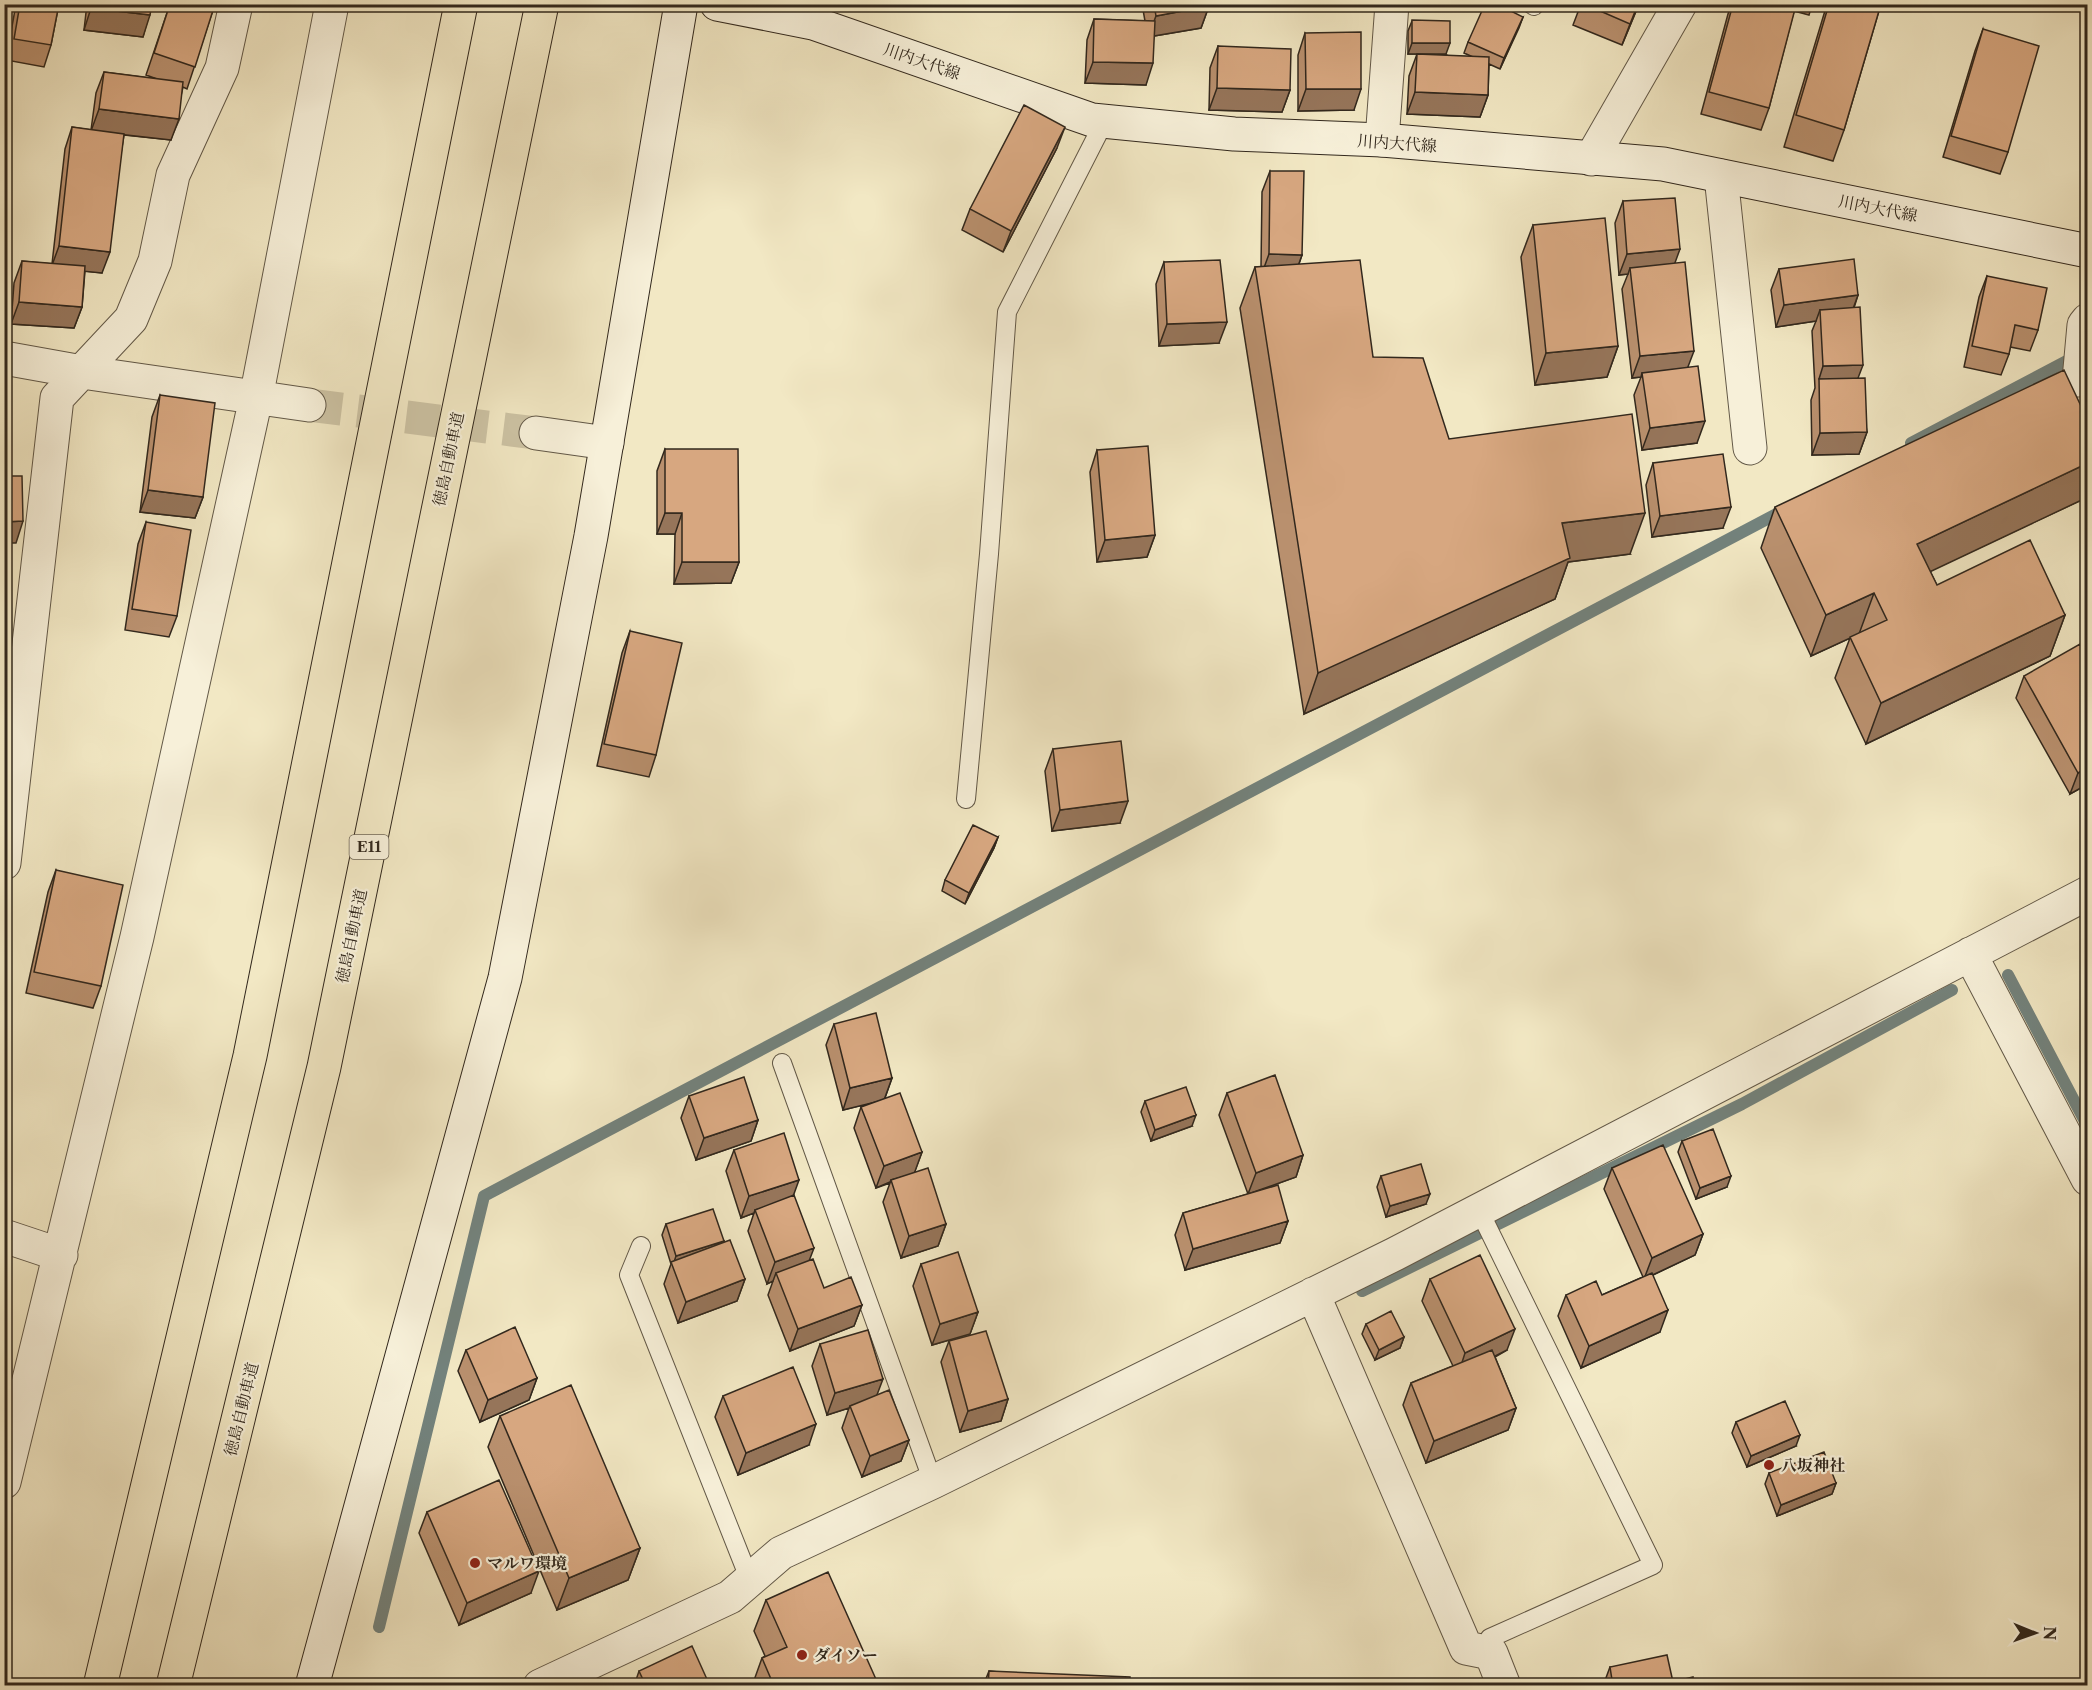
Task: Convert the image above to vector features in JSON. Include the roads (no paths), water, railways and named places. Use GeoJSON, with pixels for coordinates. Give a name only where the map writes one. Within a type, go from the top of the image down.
{"type":"FeatureCollection","features":[{"type":"Feature","properties":{"kind":"highway"},"geometry":{"type":"LineString","coordinates":[[102,1676],[250,1056],[461,4]]}},
{"type":"Feature","properties":{"kind":"highway","name":"徳島自動車道"},"geometry":{"type":"LineString","coordinates":[[173,1686],[324,1067],[542,4]]}},
{"type":"Feature","properties":{"kind":"street"},"geometry":{"type":"LineString","coordinates":[[4,863],[57,398],[131,320],[155,261],[173,175],[222,68],[236,4]]}},
{"type":"Feature","properties":{"kind":"street"},"geometry":{"type":"LineString","coordinates":[[4,1482],[137,937],[256,398],[332,4]]}},
{"type":"Feature","properties":{"kind":"street"},"geometry":{"type":"LineString","coordinates":[[312,1686],[505,978],[607,442],[681,4]]}},
{"type":"Feature","properties":{"kind":"street","name":"川内大代線"},"geometry":{"type":"LineString","coordinates":[[717,4],[814,14],[1092,120],[1234,134],[1382,140],[1663,164],[2088,251]]}},
{"type":"Feature","properties":{"kind":"street"},"geometry":{"type":"LineString","coordinates":[[1382,140],[1392,4]]}},
{"type":"Feature","properties":{"kind":"street"},"geometry":{"type":"LineString","coordinates":[[1591,159],[1680,4]]}},
{"type":"Feature","properties":{"kind":"street"},"geometry":{"type":"LineString","coordinates":[[1721,176],[1750,448]]}},
{"type":"Feature","properties":{"kind":"street"},"geometry":{"type":"LineString","coordinates":[[2079,380],[2084,325],[2088,320]]}},
{"type":"Feature","properties":{"kind":"street"},"geometry":{"type":"LineString","coordinates":[[4,358],[82,372],[309,405]]}},
{"type":"Feature","properties":{"kind":"street"},"geometry":{"type":"LineString","coordinates":[[536,433],[607,442]]}},
{"type":"Feature","properties":{"kind":"street"},"geometry":{"type":"LineString","coordinates":[[540,1686],[730,1597],[749,1578],[781,1553],[933,1482],[1313,1294],[2088,893]]}},
{"type":"Feature","properties":{"kind":"street"},"geometry":{"type":"LineString","coordinates":[[1970,954],[2088,1179]]}},
{"type":"Feature","properties":{"kind":"street"},"geometry":{"type":"LineString","coordinates":[[4,1236],[61,1255]]}},
{"type":"Feature","properties":{"kind":"street"},"geometry":{"type":"LineString","coordinates":[[1313,1294],[1466,1648],[1491,1653],[1504,1686]]}},
{"type":"Feature","properties":{"kind":"lane"},"geometry":{"type":"LineString","coordinates":[[966,800],[989,554],[1006,312],[1104,122]]}},
{"type":"Feature","properties":{"kind":"lane"},"geometry":{"type":"LineString","coordinates":[[782,1063],[933,1482]]}},
{"type":"Feature","properties":{"kind":"lane"},"geometry":{"type":"LineString","coordinates":[[1479,1210],[1653,1565],[1490,1638],[1491,1653]]}},
{"type":"Feature","properties":{"kind":"lane"},"geometry":{"type":"LineString","coordinates":[[641,1246],[629,1275],[749,1578]]}},
{"type":"Feature","properties":{"kind":"waterway"},"geometry":{"type":"LineString","coordinates":[[1911,443],[2078,355]]}},
{"type":"Feature","properties":{"kind":"waterway"},"geometry":{"type":"LineString","coordinates":[[379,1627],[484,1196],[1786,509]]}},
{"type":"Feature","properties":{"kind":"waterway"},"geometry":{"type":"LineString","coordinates":[[2008,975],[2088,1127]]}},
{"type":"Feature","properties":{"kind":"waterway"},"geometry":{"type":"LineString","coordinates":[[1362,1291],[1742,1104],[1952,990]]}},
{"type":"Feature","properties":{"kind":"tunnel"},"geometry":{"type":"LineString","coordinates":[[309,405],[536,433]]}},
{"type":"Feature","properties":{"kind":"place","name":"八坂神社"},"geometry":{"type":"Point","coordinates":[1769,1465]}},
{"type":"Feature","properties":{"kind":"place","name":"マルワ環境"},"geometry":{"type":"Point","coordinates":[475,1563]}},
{"type":"Feature","properties":{"kind":"place","name":"ダイソー"},"geometry":{"type":"Point","coordinates":[802,1655]}}]}
